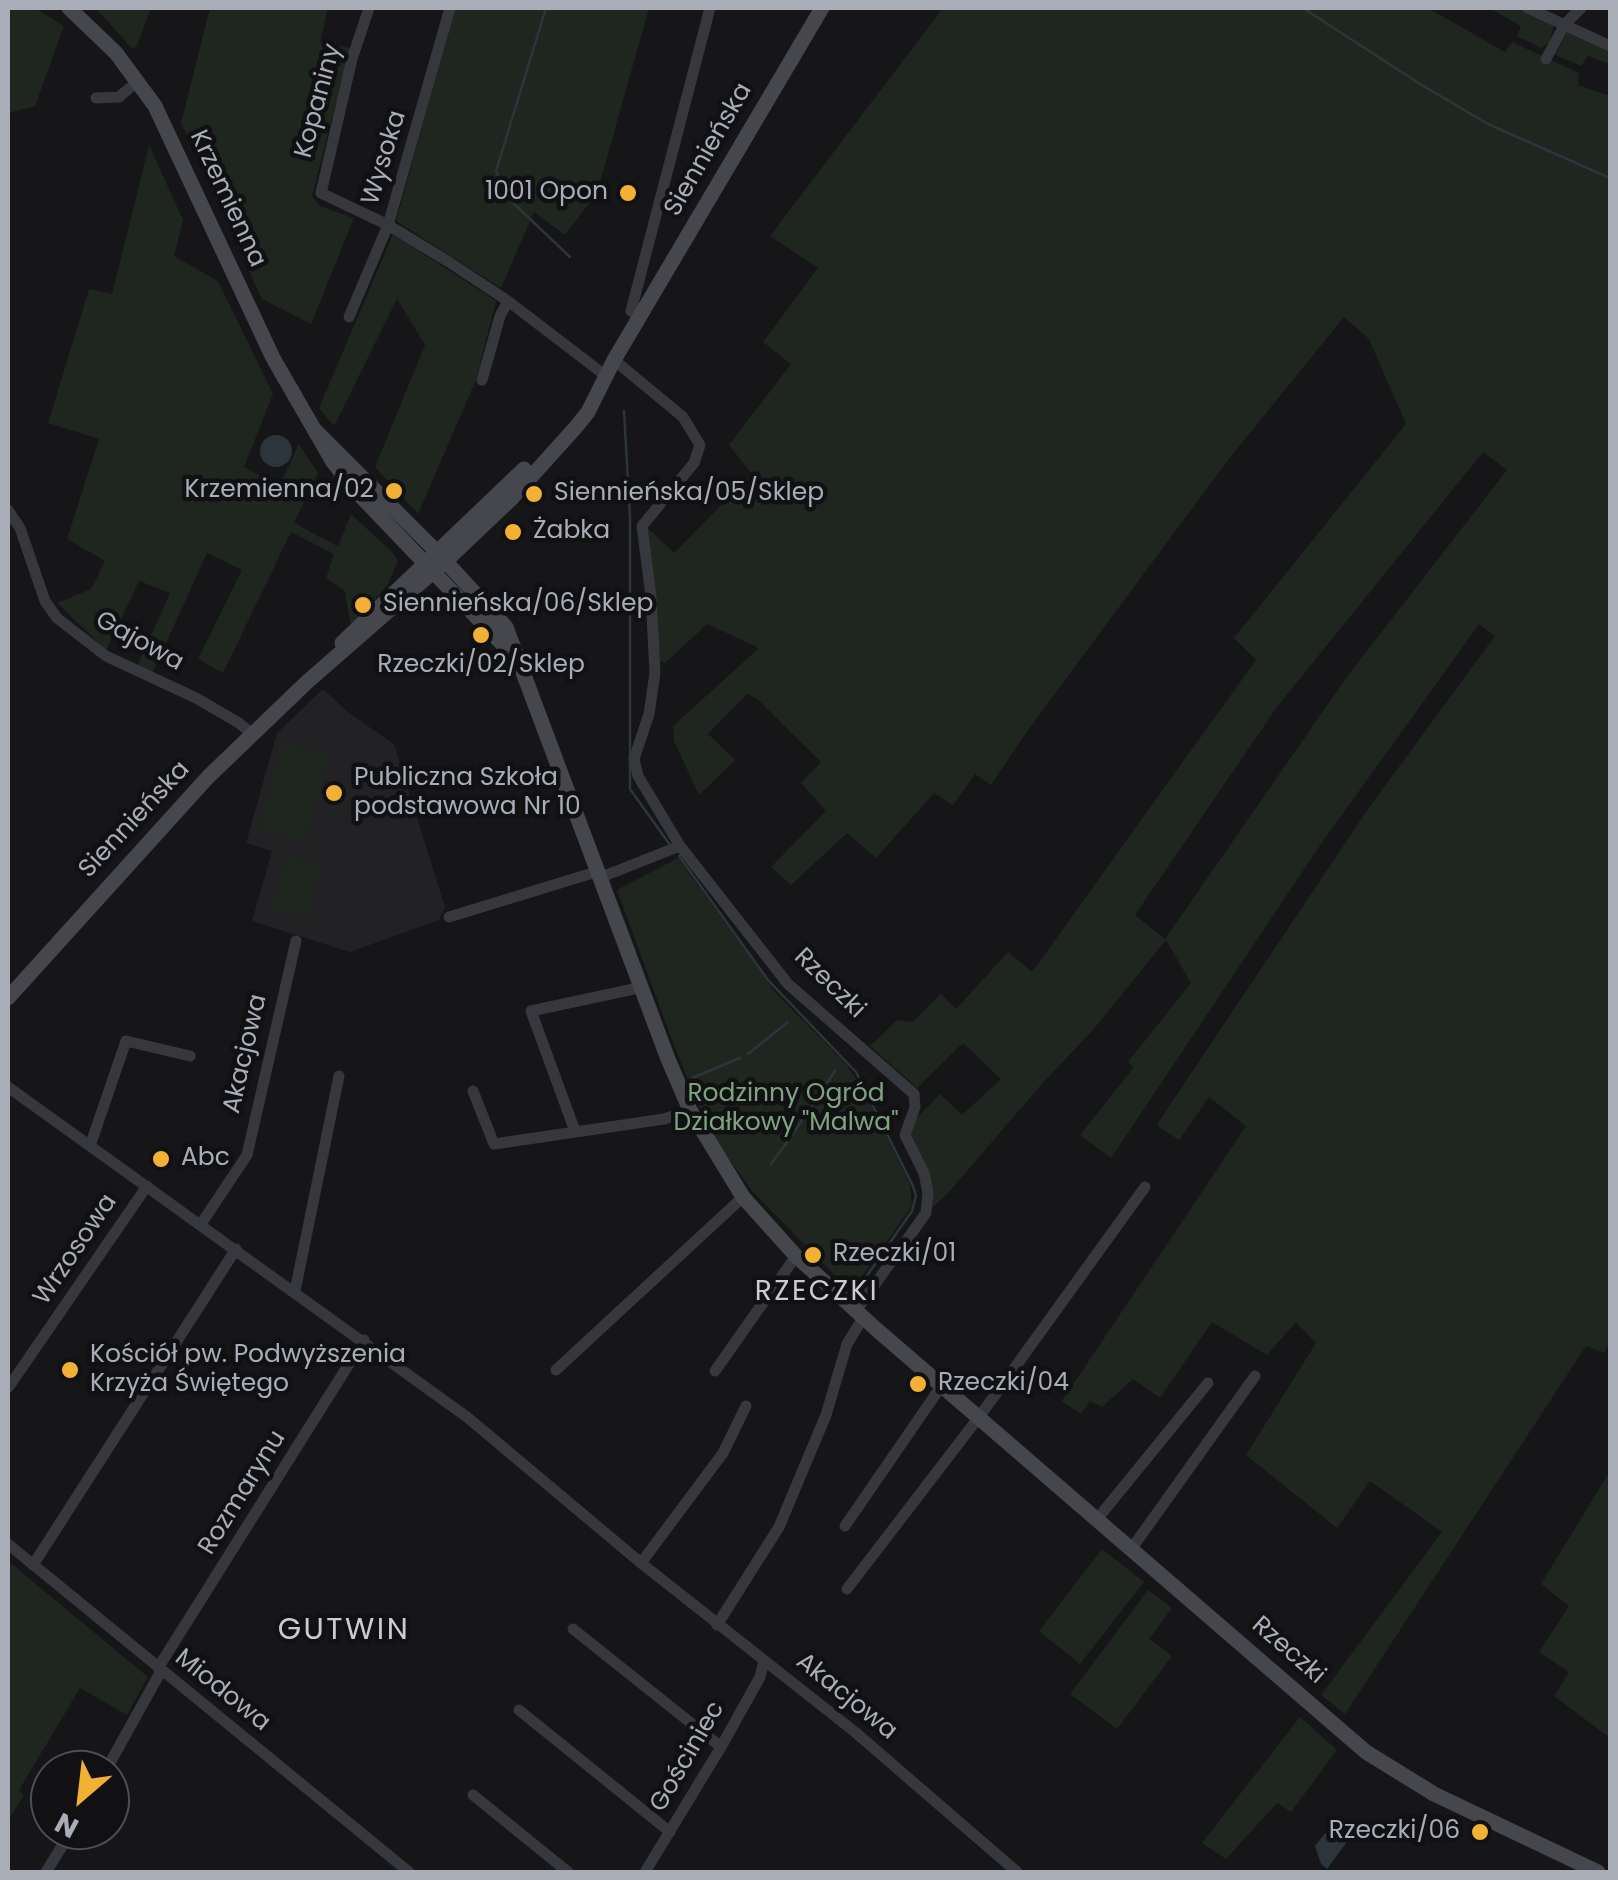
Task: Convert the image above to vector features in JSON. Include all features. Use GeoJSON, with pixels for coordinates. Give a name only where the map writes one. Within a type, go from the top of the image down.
{"type":"FeatureCollection","features":[{"type":"Feature","properties":{"kind":"main road","name":"Krzemienna"},"geometry":{"type":"LineString","coordinates":[[70,8],[107,43],[138,81],[170,134],[273,358],[314,429],[353,488],[435,562]]}},
{"type":"Feature","properties":{"kind":"main road","name":"Siennieńska"},"geometry":{"type":"LineString","coordinates":[[8,998],[164,824],[252,734],[435,562],[512,498],[576,428],[822,8]]}},
{"type":"Feature","properties":{"kind":"main road","name":"Rzeczki"},"geometry":{"type":"LineString","coordinates":[[435,562],[519,664],[690,1110],[743,1197],[796,1256],[860,1315],[1329,1721],[1389,1768],[1434,1794],[1598,1872]]}},
{"type":"Feature","properties":{"kind":"street","name":"Kopaniny"},"geometry":{"type":"LineString","coordinates":[[369,8],[352,59],[320,188],[331,200],[388,224]]}},
{"type":"Feature","properties":{"kind":"street","name":"Wysoka"},"geometry":{"type":"LineString","coordinates":[[349,317],[388,224],[450,8]]}},
{"type":"Feature","properties":{"kind":"street","name":"Siennieńska"},"geometry":{"type":"LineString","coordinates":[[640,317],[630,311],[710,8]]}},
{"type":"Feature","properties":{"kind":"street"},"geometry":{"type":"LineString","coordinates":[[1528,8],[1610,46]]}},
{"type":"Feature","properties":{"kind":"street"},"geometry":{"type":"LineString","coordinates":[[1546,59],[1564,24],[1580,8]]}},
{"type":"Feature","properties":{"kind":"street"},"geometry":{"type":"LineString","coordinates":[[96,98],[119,97],[138,81]]}},
{"type":"Feature","properties":{"kind":"street"},"geometry":{"type":"LineString","coordinates":[[388,224],[508,301],[606,376]]}},
{"type":"Feature","properties":{"kind":"street"},"geometry":{"type":"LineString","coordinates":[[482,380],[508,301]]}},
{"type":"Feature","properties":{"kind":"street","name":"Rzeczki"},"geometry":{"type":"LineString","coordinates":[[614,360],[683,417],[700,445],[694,463],[642,526],[655,673],[650,714],[634,759],[638,776],[680,846],[788,984],[914,1094],[916,1106],[905,1134],[924,1173],[928,1193],[926,1213],[860,1315],[847,1344],[826,1415],[779,1528],[718,1624]]}},
{"type":"Feature","properties":{"kind":"street","name":"Gajowa"},"geometry":{"type":"LineString","coordinates":[[8,510],[20,528],[45,601],[57,618],[106,656],[196,698],[252,734]]}},
{"type":"Feature","properties":{"kind":"street"},"geometry":{"type":"LineString","coordinates":[[448,917],[598,875],[680,846]]}},
{"type":"Feature","properties":{"kind":"street","name":"Akacjowa"},"geometry":{"type":"LineString","coordinates":[[201,1224],[247,1155],[296,941]]}},
{"type":"Feature","properties":{"kind":"street"},"geometry":{"type":"LineString","coordinates":[[575,1130],[531,1011],[643,988]]}},
{"type":"Feature","properties":{"kind":"street"},"geometry":{"type":"LineString","coordinates":[[90,1146],[126,1041],[190,1056]]}},
{"type":"Feature","properties":{"kind":"street"},"geometry":{"type":"LineString","coordinates":[[295,1291],[339,1076]]}},
{"type":"Feature","properties":{"kind":"street","name":"Akacjowa"},"geometry":{"type":"LineString","coordinates":[[8,1088],[467,1416],[641,1563],[855,1732],[1017,1872]]}},
{"type":"Feature","properties":{"kind":"street"},"geometry":{"type":"LineString","coordinates":[[473,1091],[494,1144],[664,1119],[690,1110]]}},
{"type":"Feature","properties":{"kind":"street","name":"Wrzosowa"},"geometry":{"type":"LineString","coordinates":[[8,1388],[147,1186]]}},
{"type":"Feature","properties":{"kind":"street"},"geometry":{"type":"LineString","coordinates":[[848,1589],[979,1417],[1144,1187]]}},
{"type":"Feature","properties":{"kind":"street"},"geometry":{"type":"LineString","coordinates":[[556,1370],[743,1197]]}},
{"type":"Feature","properties":{"kind":"street"},"geometry":{"type":"LineString","coordinates":[[34,1566],[236,1249]]}},
{"type":"Feature","properties":{"kind":"street"},"geometry":{"type":"LineString","coordinates":[[715,1370],[796,1256]]}},
{"type":"Feature","properties":{"kind":"street","name":"Rozmarynu"},"geometry":{"type":"LineString","coordinates":[[117,1750],[160,1670],[364,1340]]}},
{"type":"Feature","properties":{"kind":"street"},"geometry":{"type":"LineString","coordinates":[[1132,1548],[1254,1376]]}},
{"type":"Feature","properties":{"kind":"street"},"geometry":{"type":"LineString","coordinates":[[1098,1518],[1208,1384]]}},
{"type":"Feature","properties":{"kind":"street"},"geometry":{"type":"LineString","coordinates":[[844,1526],[942,1385]]}},
{"type":"Feature","properties":{"kind":"street"},"geometry":{"type":"LineString","coordinates":[[641,1563],[723,1453],[746,1406]]}},
{"type":"Feature","properties":{"kind":"street","name":"Miodowa"},"geometry":{"type":"LineString","coordinates":[[8,1544],[409,1872]]}},
{"type":"Feature","properties":{"kind":"street"},"geometry":{"type":"LineString","coordinates":[[573,1629],[721,1748]]}},
{"type":"Feature","properties":{"kind":"street","name":"Gościniec"},"geometry":{"type":"LineString","coordinates":[[645,1872],[721,1748],[760,1677],[764,1661]]}},
{"type":"Feature","properties":{"kind":"street"},"geometry":{"type":"LineString","coordinates":[[519,1710],[670,1832]]}},
{"type":"Feature","properties":{"kind":"street"},"geometry":{"type":"LineString","coordinates":[[472,1795],[568,1872]]}},
{"type":"Feature","properties":{"kind":"street"},"geometry":{"type":"LineString","coordinates":[[46,1872],[60,1850]]}},
{"type":"Feature","properties":{"kind":"shaded area"},"geometry":{"type":"Polygon","coordinates":[[[276,435],[287,440],[292,451],[287,462],[276,467],[265,462],[260,451],[265,440],[276,435]]]}},
{"type":"Feature","properties":{"kind":"shaded area","name":"Publiczna Szkoła podstawowa Nr 10"},"geometry":{"type":"Polygon","coordinates":[[[323,689],[349,713],[394,744],[445,907],[439,920],[350,952],[252,921],[272,851],[246,843],[277,733],[323,689]]]}},
{"type":"Feature","properties":{"kind":"shaded area"},"geometry":{"type":"Polygon","coordinates":[[[1336,1820],[1347,1822],[1352,1835],[1327,1869],[1321,1864],[1315,1846],[1336,1820]]]}},
{"type":"Feature","properties":{"kind":"green space"},"geometry":{"type":"Polygon","coordinates":[[[8,8],[35,8],[64,26],[35,106],[8,113],[8,8]]]}},
{"type":"Feature","properties":{"kind":"green space"},"geometry":{"type":"Polygon","coordinates":[[[96,8],[151,8],[137,46],[132,49],[96,8]]]}},
{"type":"Feature","properties":{"kind":"green space"},"geometry":{"type":"Polygon","coordinates":[[[210,8],[328,8],[320,42],[350,48],[312,196],[320,206],[354,218],[311,324],[262,299],[181,123],[210,8]]]}},
{"type":"Feature","properties":{"kind":"green space"},"geometry":{"type":"Polygon","coordinates":[[[455,8],[649,8],[597,193],[565,235],[534,212],[501,288],[396,221],[455,8]]]}},
{"type":"Feature","properties":{"kind":"green space"},"geometry":{"type":"Polygon","coordinates":[[[943,8],[1428,8],[1505,52],[1512,42],[1579,73],[1578,85],[1610,96],[1610,1343],[1604,1353],[1586,1346],[1345,1714],[1321,1695],[1442,1532],[1370,1481],[1337,1528],[1246,1455],[1316,1343],[1296,1322],[1267,1355],[1212,1322],[1160,1398],[1133,1379],[1102,1407],[1090,1401],[1081,1414],[1062,1401],[1246,1126],[1209,1097],[1179,1140],[1157,1126],[1159,1121],[1368,809],[1495,636],[1479,624],[1321,844],[1111,1158],[1080,1135],[1134,1067],[1128,1062],[1191,983],[1166,940],[1093,1030],[926,1213],[911,1133],[914,1121],[940,1094],[962,1115],[1001,1079],[963,1043],[917,1088],[870,1046],[897,1020],[913,1022],[941,994],[956,1009],[1008,952],[1032,972],[1256,660],[1234,638],[1406,424],[1369,339],[1344,317],[1228,460],[991,785],[975,774],[953,805],[934,793],[876,858],[847,833],[791,885],[771,867],[826,811],[801,783],[821,762],[756,698],[747,694],[708,734],[735,760],[699,795],[674,741],[673,726],[759,648],[707,624],[665,663],[660,661],[646,526],[674,553],[752,474],[729,445],[791,364],[763,342],[818,268],[770,236],[943,8]],[[1483,452],[1277,707],[1135,915],[1165,939],[1346,678],[1507,470],[1483,452]]]}},
{"type":"Feature","properties":{"kind":"green space"},"geometry":{"type":"Polygon","coordinates":[[[1489,8],[1528,8],[1554,25],[1549,43],[1541,48],[1517,36],[1521,26],[1489,8]]]}},
{"type":"Feature","properties":{"kind":"green space"},"geometry":{"type":"Polygon","coordinates":[[[1570,27],[1610,46],[1610,64],[1588,56],[1581,66],[1558,56],[1570,27]]]}},
{"type":"Feature","properties":{"kind":"green space"},"geometry":{"type":"Polygon","coordinates":[[[149,145],[183,220],[174,256],[218,281],[273,394],[244,467],[279,486],[299,444],[318,473],[294,523],[338,546],[351,514],[398,561],[388,584],[351,628],[345,591],[326,578],[334,554],[291,532],[223,673],[198,659],[242,570],[207,553],[152,674],[137,667],[170,593],[139,581],[106,650],[57,603],[91,589],[105,561],[67,539],[99,439],[48,423],[89,289],[112,294],[149,145]]]}},
{"type":"Feature","properties":{"kind":"green space"},"geometry":{"type":"Polygon","coordinates":[[[393,234],[496,301],[476,380],[418,514],[375,467],[425,345],[397,299],[334,426],[319,408],[393,234]]]}},
{"type":"Feature","properties":{"kind":"green space"},"geometry":{"type":"Polygon","coordinates":[[[282,742],[330,755],[305,841],[258,828],[282,742]]]}},
{"type":"Feature","properties":{"kind":"green space"},"geometry":{"type":"Polygon","coordinates":[[[287,855],[322,865],[306,919],[271,908],[287,855]]]}},
{"type":"Feature","properties":{"kind":"green space","name":"Rodzinny Ogród Działkowy \"Malwa\""},"geometry":{"type":"Polygon","coordinates":[[[678,858],[776,993],[845,1063],[863,1088],[910,1184],[912,1206],[851,1292],[753,1192],[721,1148],[704,1119],[673,1043],[617,890],[678,858]]]}},
{"type":"Feature","properties":{"kind":"green space"},"geometry":{"type":"Polygon","coordinates":[[[1610,1471],[1610,1738],[1554,1696],[1569,1672],[1539,1652],[1569,1606],[1541,1584],[1610,1471]]]}},
{"type":"Feature","properties":{"kind":"green space"},"geometry":{"type":"Polygon","coordinates":[[[1102,1549],[1144,1582],[1080,1664],[1039,1631],[1102,1549]]]}},
{"type":"Feature","properties":{"kind":"green space"},"geometry":{"type":"Polygon","coordinates":[[[8,1561],[148,1677],[127,1715],[80,1688],[43,1750],[30,1750],[30,1772],[19,1790],[24,1795],[8,1821],[8,1561]]]}},
{"type":"Feature","properties":{"kind":"green space"},"geometry":{"type":"Polygon","coordinates":[[[1148,1590],[1172,1608],[1149,1639],[1172,1656],[1117,1729],[1070,1694],[1148,1590]]]}},
{"type":"Feature","properties":{"kind":"green space"},"geometry":{"type":"Polygon","coordinates":[[[1300,1717],[1337,1750],[1291,1812],[1277,1803],[1226,1859],[1202,1843],[1300,1717]]]}},
{"type":"Feature","properties":{"kind":"waterway"},"geometry":{"type":"LineString","coordinates":[[546,8],[496,171],[509,199],[570,257]]}},
{"type":"Feature","properties":{"kind":"waterway"},"geometry":{"type":"LineString","coordinates":[[1303,8],[1488,124],[1610,178]]}},
{"type":"Feature","properties":{"kind":"waterway"},"geometry":{"type":"LineString","coordinates":[[624,411],[630,518],[630,789],[670,845]]}},
{"type":"Feature","properties":{"kind":"waterway"},"geometry":{"type":"LineString","coordinates":[[679,856],[768,980],[856,1072],[913,1186],[916,1196],[912,1211],[859,1287]]}},
{"type":"Feature","properties":{"kind":"waterway"},"geometry":{"type":"LineString","coordinates":[[748,1054],[788,1022]]}},
{"type":"Feature","properties":{"kind":"waterway"},"geometry":{"type":"LineString","coordinates":[[692,1078],[740,1058]]}},
{"type":"Feature","properties":{"kind":"waterway"},"geometry":{"type":"LineString","coordinates":[[792,1135],[835,1071]]}},
{"type":"Feature","properties":{"kind":"waterway"},"geometry":{"type":"LineString","coordinates":[[771,1164],[788,1141]]}},
{"type":"Feature","properties":{"kind":"place","name":"1001 Opon"},"geometry":{"type":"Point","coordinates":[628,193]}},
{"type":"Feature","properties":{"kind":"place","name":"Krzemienna/02"},"geometry":{"type":"Point","coordinates":[394,491]}},
{"type":"Feature","properties":{"kind":"place","name":"Siennieńska/05/Sklep"},"geometry":{"type":"Point","coordinates":[534,494]}},
{"type":"Feature","properties":{"kind":"place","name":"Żabka"},"geometry":{"type":"Point","coordinates":[513,532]}},
{"type":"Feature","properties":{"kind":"place","name":"Siennieńska/06/Sklep"},"geometry":{"type":"Point","coordinates":[363,605]}},
{"type":"Feature","properties":{"kind":"place","name":"Rzeczki/02/Sklep"},"geometry":{"type":"Point","coordinates":[481,635]}},
{"type":"Feature","properties":{"kind":"place","name":"Publiczna Szkoła podstawowa Nr 10"},"geometry":{"type":"Point","coordinates":[334,793]}},
{"type":"Feature","properties":{"kind":"place","name":"Abc"},"geometry":{"type":"Point","coordinates":[161,1159]}},
{"type":"Feature","properties":{"kind":"place","name":"Rzeczki/01"},"geometry":{"type":"Point","coordinates":[813,1255]}},
{"type":"Feature","properties":{"kind":"place","name":"Kościół pw. Podwyższenia Krzyża Świętego"},"geometry":{"type":"Point","coordinates":[70,1370]}},
{"type":"Feature","properties":{"kind":"place","name":"Rzeczki/04"},"geometry":{"type":"Point","coordinates":[918,1384]}},
{"type":"Feature","properties":{"kind":"place","name":"Rzeczki/06"},"geometry":{"type":"Point","coordinates":[1480,1832]}},
{"type":"Feature","properties":{"kind":"district","name":"RZECZKI"},"geometry":{"type":"Point","coordinates":[817,1293]}},
{"type":"Feature","properties":{"kind":"district","name":"GUTWIN"},"geometry":{"type":"Point","coordinates":[344,1631]}}]}
